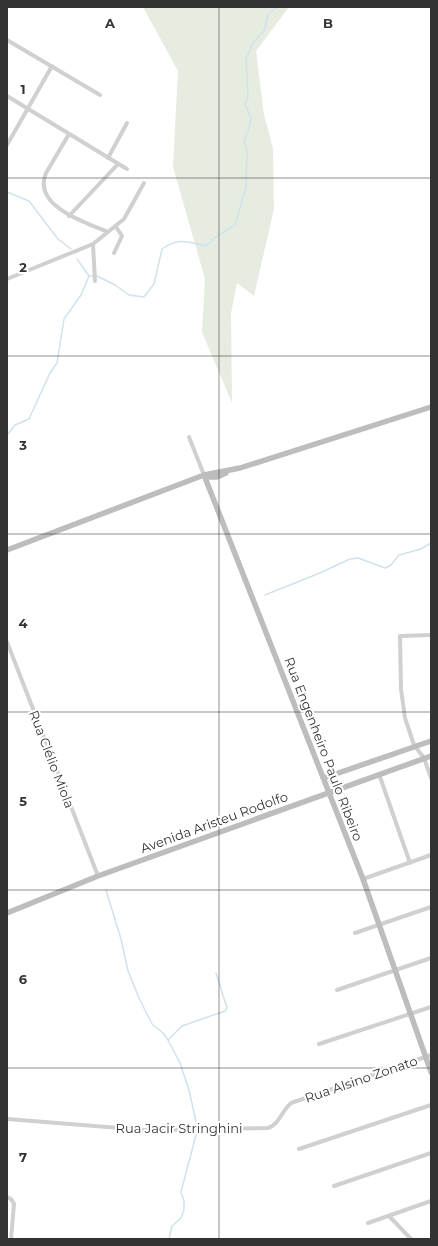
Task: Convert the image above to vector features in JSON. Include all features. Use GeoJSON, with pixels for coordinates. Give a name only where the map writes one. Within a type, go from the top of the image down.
{"type":"FeatureCollection","features":[{"type":"Feature","properties":{"kind":"street"},"geometry":{"type":"LineString","coordinates":[[7,40],[100,95]]}},
{"type":"Feature","properties":{"kind":"street"},"geometry":{"type":"LineString","coordinates":[[7,145],[52,66]]}},
{"type":"Feature","properties":{"kind":"street"},"geometry":{"type":"LineString","coordinates":[[7,96],[127,169]]}},
{"type":"Feature","properties":{"kind":"street"},"geometry":{"type":"LineString","coordinates":[[108,158],[127,123]]}},
{"type":"Feature","properties":{"kind":"street"},"geometry":{"type":"LineString","coordinates":[[69,134],[43,180],[47,194],[60,210],[69,216],[108,232]]}},
{"type":"Feature","properties":{"kind":"street"},"geometry":{"type":"LineString","coordinates":[[69,216],[118,164]]}},
{"type":"Feature","properties":{"kind":"street"},"geometry":{"type":"LineString","coordinates":[[7,279],[93,244],[116,227],[131,209],[144,183]]}},
{"type":"Feature","properties":{"kind":"street"},"geometry":{"type":"LineString","coordinates":[[114,253],[122,236],[116,227]]}},
{"type":"Feature","properties":{"kind":"street"},"geometry":{"type":"LineString","coordinates":[[93,244],[95,281]]}},
{"type":"Feature","properties":{"kind":"street"},"geometry":{"type":"LineString","coordinates":[[7,550],[187,482],[201,480],[204,475],[217,477],[240,468],[431,407]]}},
{"type":"Feature","properties":{"kind":"street","name":"Rua Engenheiro Paulo Ribeiro"},"geometry":{"type":"LineString","coordinates":[[189,437],[330,792],[428,1056],[431,1072]]}},
{"type":"Feature","properties":{"kind":"street"},"geometry":{"type":"LineString","coordinates":[[431,635],[400,636],[403,705],[414,745],[424,758],[431,778]]}},
{"type":"Feature","properties":{"kind":"street","name":"Rua Clélio Miola"},"geometry":{"type":"LineString","coordinates":[[7,642],[98,876]]}},
{"type":"Feature","properties":{"kind":"street"},"geometry":{"type":"LineString","coordinates":[[324,778],[414,745],[431,741]]}},
{"type":"Feature","properties":{"kind":"street","name":"Avenida Aristeu Rodolfo"},"geometry":{"type":"LineString","coordinates":[[7,913],[98,876],[431,756]]}},
{"type":"Feature","properties":{"kind":"street"},"geometry":{"type":"LineString","coordinates":[[379,774],[410,862]]}},
{"type":"Feature","properties":{"kind":"street"},"geometry":{"type":"LineString","coordinates":[[363,879],[431,855]]}},
{"type":"Feature","properties":{"kind":"street"},"geometry":{"type":"LineString","coordinates":[[354,933],[431,907]]}},
{"type":"Feature","properties":{"kind":"street"},"geometry":{"type":"LineString","coordinates":[[337,990],[431,958]]}},
{"type":"Feature","properties":{"kind":"street"},"geometry":{"type":"LineString","coordinates":[[319,1044],[431,1007]]}},
{"type":"Feature","properties":{"kind":"street","name":"Rua Alsino Zonato"},"geometry":{"type":"LineString","coordinates":[[291,1103],[428,1056]]}},
{"type":"Feature","properties":{"kind":"street","name":"Rua Jacir Stringhini"},"geometry":{"type":"LineString","coordinates":[[7,1119],[145,1130],[268,1128],[276,1124],[285,1108],[291,1103]]}},
{"type":"Feature","properties":{"kind":"street"},"geometry":{"type":"LineString","coordinates":[[299,1149],[431,1105]]}},
{"type":"Feature","properties":{"kind":"street"},"geometry":{"type":"LineString","coordinates":[[334,1186],[431,1153]]}},
{"type":"Feature","properties":{"kind":"street"},"geometry":{"type":"LineString","coordinates":[[7,1197],[13,1201],[14,1209],[11,1239]]}},
{"type":"Feature","properties":{"kind":"street"},"geometry":{"type":"LineString","coordinates":[[368,1223],[431,1201]]}},
{"type":"Feature","properties":{"kind":"street"},"geometry":{"type":"LineString","coordinates":[[389,1216],[411,1239]]}},
{"type":"Feature","properties":{"kind":"shaded area"},"geometry":{"type":"Polygon","coordinates":[[[143,7],[289,7],[256,51],[264,115],[273,148],[274,209],[254,296],[237,283],[231,313],[232,403],[202,332],[205,279],[173,167],[178,71],[143,7]]]}},
{"type":"Feature","properties":{"kind":"waterway"},"geometry":{"type":"LineString","coordinates":[[77,259],[89,276],[97,276],[115,285],[129,295],[144,297],[154,284],[162,249],[168,245],[178,242],[188,242],[206,246],[214,238],[235,225],[246,187],[247,151],[244,141],[249,129],[251,118],[245,104],[248,97],[246,59],[253,43],[264,31],[268,15],[277,7]]}},
{"type":"Feature","properties":{"kind":"waterway"},"geometry":{"type":"LineString","coordinates":[[7,192],[29,201],[58,239],[71,249]]}},
{"type":"Feature","properties":{"kind":"waterway"},"geometry":{"type":"LineString","coordinates":[[7,435],[15,425],[29,419],[50,373],[57,363],[64,319],[81,295],[89,276]]}},
{"type":"Feature","properties":{"kind":"waterway"},"geometry":{"type":"LineString","coordinates":[[265,595],[350,559],[358,558],[385,568],[390,566],[399,555],[421,549],[431,543]]}},
{"type":"Feature","properties":{"kind":"waterway"},"geometry":{"type":"LineString","coordinates":[[106,890],[121,939],[128,971],[152,1024],[163,1033],[180,1063],[189,1090],[197,1126]]}},
{"type":"Feature","properties":{"kind":"waterway"},"geometry":{"type":"LineString","coordinates":[[168,1040],[182,1026],[225,1011],[227,1008],[216,973]]}},
{"type":"Feature","properties":{"kind":"waterway"},"geometry":{"type":"LineString","coordinates":[[169,1239],[172,1226],[181,1218],[184,1210],[184,1201],[181,1192],[196,1135]]}}]}
